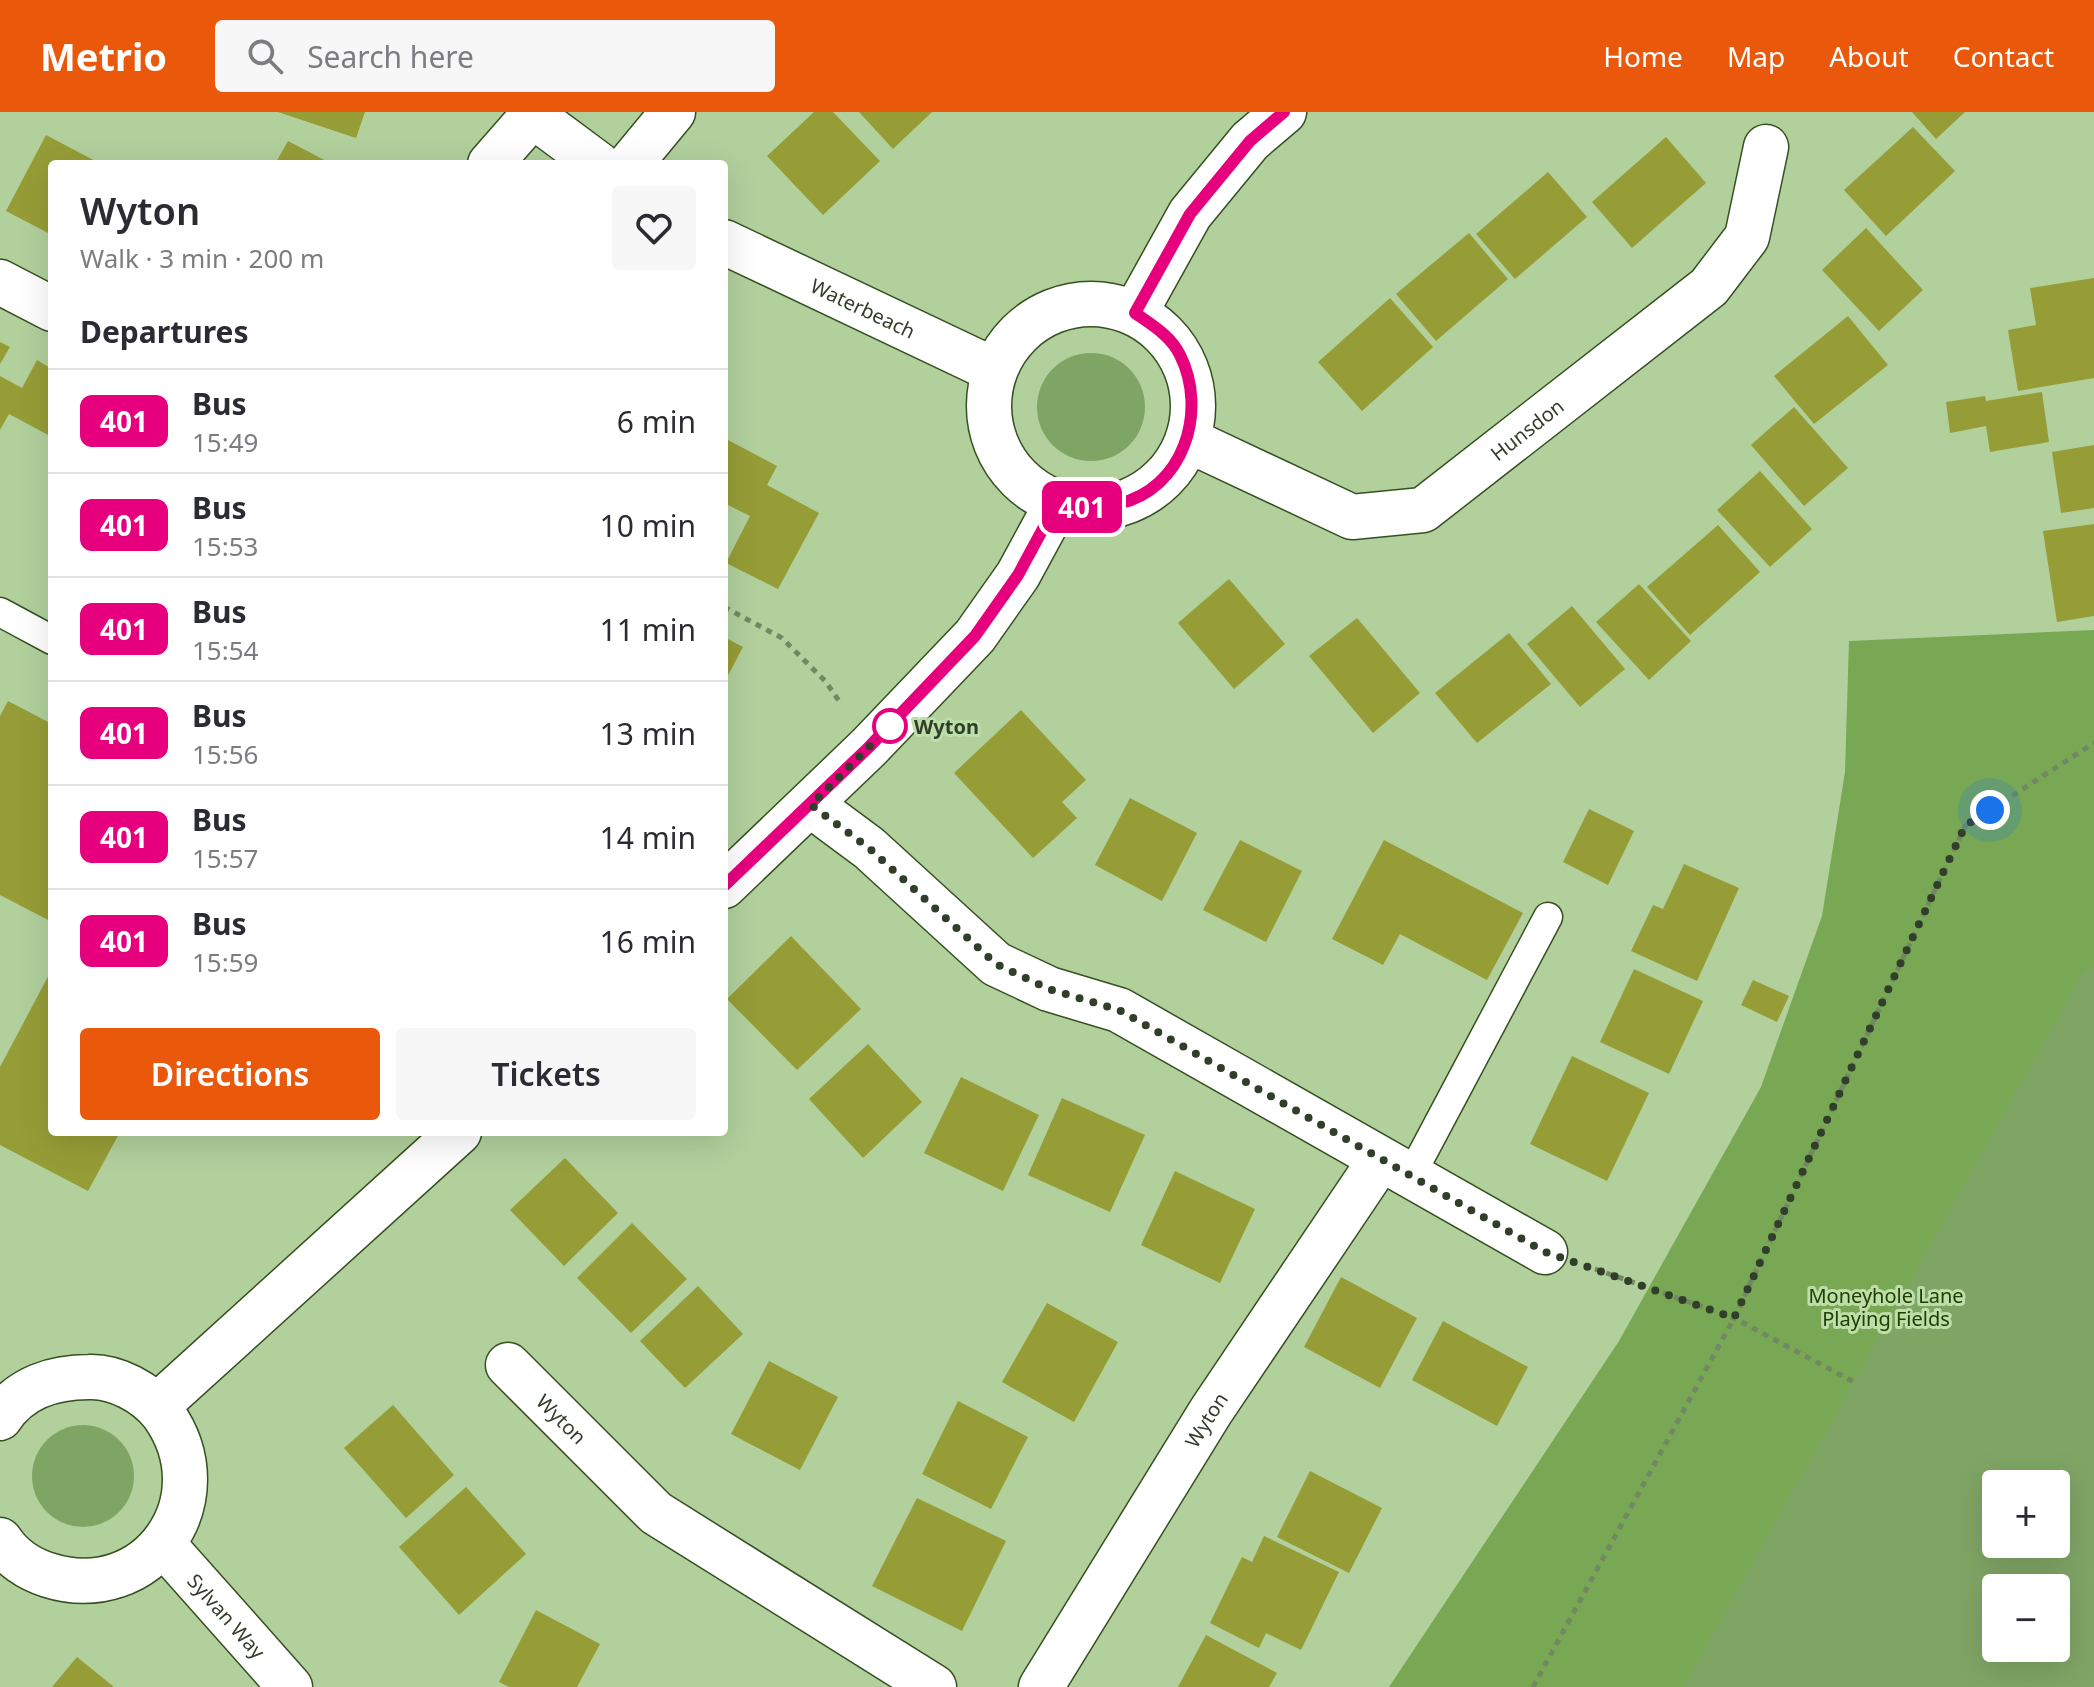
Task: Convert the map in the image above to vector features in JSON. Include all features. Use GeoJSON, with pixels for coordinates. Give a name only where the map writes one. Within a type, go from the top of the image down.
{"type":"FeatureCollection","features":[{"type":"Feature","properties":{"kind":"street"},"geometry":{"type":"LineString","coordinates":[[633,160],[673,112]]}},
{"type":"Feature","properties":{"kind":"street"},"geometry":{"type":"LineString","coordinates":[[1135,313],[1190,214],[1250,141],[1284,112]]}},
{"type":"Feature","properties":{"kind":"street"},"geometry":{"type":"LineString","coordinates":[[493,160],[530,114],[593,160]]}},
{"type":"Feature","properties":{"kind":"street","name":"Hunsdon"},"geometry":{"type":"LineString","coordinates":[[1188,440],[1352,517],[1423,510],[1709,287],[1747,237],[1766,147]]}},
{"type":"Feature","properties":{"kind":"street","name":"Waterbeach"},"geometry":{"type":"LineString","coordinates":[[728,250],[994,370]]}},
{"type":"Feature","properties":{"kind":"street"},"geometry":{"type":"LineString","coordinates":[[0,282],[48,307]]}},
{"type":"Feature","properties":{"kind":"street"},"geometry":{"type":"LineString","coordinates":[[1103,304],[1135,313],[1160,330],[1179,352],[1190,380],[1192,395],[1188,440],[1173,468],[1149,490],[1120,504],[1089,508],[1057,503],[1028,488],[1006,463],[991,434],[988,402],[994,370],[1011,341],[1036,318],[1068,306],[1103,304]]}},
{"type":"Feature","properties":{"kind":"street"},"geometry":{"type":"LineString","coordinates":[[728,882],[811,805],[975,636],[1018,575],[1057,503]]}},
{"type":"Feature","properties":{"kind":"street"},"geometry":{"type":"LineString","coordinates":[[811,805],[869,848],[996,964],[1049,989],[1119,1010],[1545,1252]]}},
{"type":"Feature","properties":{"kind":"street"},"geometry":{"type":"LineString","coordinates":[[157,1406],[455,1136]]}},
{"type":"Feature","properties":{"kind":"street","name":"Wyton"},"geometry":{"type":"LineString","coordinates":[[1041,1687],[1211,1411],[1395,1168]]}},
{"type":"Feature","properties":{"kind":"street","name":"Wyton"},"geometry":{"type":"LineString","coordinates":[[508,1365],[656,1513],[934,1687]]}},
{"type":"Feature","properties":{"kind":"street"},"geometry":{"type":"LineString","coordinates":[[2,1411],[31,1389],[63,1377],[97,1376],[130,1386],[157,1406],[175,1431],[184,1459],[186,1489],[178,1518],[163,1544],[136,1568],[104,1580],[68,1582],[35,1571],[2,1550]]}},
{"type":"Feature","properties":{"kind":"street","name":"Sylvan Way"},"geometry":{"type":"LineString","coordinates":[[163,1544],[290,1687]]}},
{"type":"Feature","properties":{"kind":"lane"},"geometry":{"type":"LineString","coordinates":[[0,612],[48,638]]}},
{"type":"Feature","properties":{"kind":"lane"},"geometry":{"type":"LineString","coordinates":[[1395,1168],[1548,917]]}},
{"type":"Feature","properties":{"kind":"path"},"geometry":{"type":"LineString","coordinates":[[728,609],[782,638],[826,682],[869,747]]}},
{"type":"Feature","properties":{"kind":"path"},"geometry":{"type":"LineString","coordinates":[[1533,1687],[1734,1318],[1965,826],[2094,743]]}},
{"type":"Feature","properties":{"kind":"path"},"geometry":{"type":"LineString","coordinates":[[1545,1252],[1734,1318],[1854,1382]]}},
{"type":"Feature","properties":{"kind":"green space"},"geometry":{"type":"Polygon","coordinates":[[[1091,353],[1112,357],[1129,369],[1141,386],[1145,407],[1141,428],[1129,445],[1112,457],[1091,461],[1070,457],[1053,445],[1041,428],[1037,407],[1041,386],[1053,369],[1070,357],[1091,353]]]}},
{"type":"Feature","properties":{"kind":"green space","name":"Moneyhole Lane Playing Fields"},"geometry":{"type":"Polygon","coordinates":[[[2094,630],[2094,966],[2083,972],[1683,1687],[1389,1687],[1619,1341],[1761,1087],[1822,916],[1845,772],[1849,641],[2094,630]]]}},
{"type":"Feature","properties":{"kind":"green space","name":"Moneyhole Lane Playing Fields"},"geometry":{"type":"Polygon","coordinates":[[[2094,702],[2094,1687],[1434,1687],[2094,702]]]}},
{"type":"Feature","properties":{"kind":"green space"},"geometry":{"type":"Polygon","coordinates":[[[83,1425],[102,1429],[119,1440],[130,1457],[134,1476],[130,1495],[119,1512],[102,1523],[83,1527],[64,1523],[47,1512],[36,1495],[32,1476],[36,1457],[47,1440],[64,1429],[83,1425]]]}},
{"type":"Feature","properties":{"kind":"building"},"geometry":{"type":"Polygon","coordinates":[[[278,112],[365,112],[356,138],[278,112]]]}},
{"type":"Feature","properties":{"kind":"building"},"geometry":{"type":"Polygon","coordinates":[[[814,112],[833,112],[880,161],[823,215],[767,156],[814,112]]]}},
{"type":"Feature","properties":{"kind":"building"},"geometry":{"type":"Polygon","coordinates":[[[859,112],[932,112],[893,149],[859,112]]]}},
{"type":"Feature","properties":{"kind":"building"},"geometry":{"type":"Polygon","coordinates":[[[1912,112],[1965,112],[1936,139],[1912,112]]]}},
{"type":"Feature","properties":{"kind":"building"},"geometry":{"type":"Polygon","coordinates":[[[1913,127],[1955,171],[1886,236],[1844,190],[1913,127]]]}},
{"type":"Feature","properties":{"kind":"building"},"geometry":{"type":"Polygon","coordinates":[[[46,135],[93,160],[48,160],[48,233],[6,211],[46,135]]]}},
{"type":"Feature","properties":{"kind":"building"},"geometry":{"type":"Polygon","coordinates":[[[1666,137],[1706,183],[1632,248],[1592,202],[1666,137]]]}},
{"type":"Feature","properties":{"kind":"building"},"geometry":{"type":"Polygon","coordinates":[[[288,141],[324,160],[277,160],[288,141]]]}},
{"type":"Feature","properties":{"kind":"building"},"geometry":{"type":"Polygon","coordinates":[[[1548,172],[1587,217],[1515,279],[1476,234],[1548,172]]]}},
{"type":"Feature","properties":{"kind":"building"},"geometry":{"type":"Polygon","coordinates":[[[1866,228],[1923,290],[1879,331],[1822,270],[1866,228]]]}},
{"type":"Feature","properties":{"kind":"building"},"geometry":{"type":"Polygon","coordinates":[[[1469,233],[1508,279],[1436,341],[1396,294],[1469,233]]]}},
{"type":"Feature","properties":{"kind":"building"},"geometry":{"type":"Polygon","coordinates":[[[2094,278],[2094,378],[2018,391],[2008,330],[2036,325],[2030,288],[2094,278]]]}},
{"type":"Feature","properties":{"kind":"building"},"geometry":{"type":"Polygon","coordinates":[[[1390,298],[1433,347],[1362,411],[1318,362],[1390,298]]]}},
{"type":"Feature","properties":{"kind":"building"},"geometry":{"type":"Polygon","coordinates":[[[1848,316],[1888,365],[1814,424],[1774,376],[1848,316]]]}},
{"type":"Feature","properties":{"kind":"building"},"geometry":{"type":"Polygon","coordinates":[[[0,342],[10,347],[0,364],[0,342]]]}},
{"type":"Feature","properties":{"kind":"building"},"geometry":{"type":"Polygon","coordinates":[[[37,360],[48,367],[48,435],[9,414],[0,430],[0,376],[22,388],[37,360]]]}},
{"type":"Feature","properties":{"kind":"building"},"geometry":{"type":"Polygon","coordinates":[[[2042,392],[2049,442],[1990,452],[1986,426],[1950,433],[1946,402],[1985,396],[1986,401],[2042,392]]]}},
{"type":"Feature","properties":{"kind":"building"},"geometry":{"type":"Polygon","coordinates":[[[1794,407],[1848,468],[1804,506],[1751,445],[1794,407]]]}},
{"type":"Feature","properties":{"kind":"building"},"geometry":{"type":"Polygon","coordinates":[[[728,440],[777,466],[767,485],[819,513],[778,589],[728,564],[750,516],[728,505],[728,440]]]}},
{"type":"Feature","properties":{"kind":"building"},"geometry":{"type":"Polygon","coordinates":[[[2094,445],[2094,508],[2061,513],[2052,452],[2094,445]]]}},
{"type":"Feature","properties":{"kind":"building"},"geometry":{"type":"Polygon","coordinates":[[[1760,471],[1812,529],[1770,567],[1717,510],[1760,471]]]}},
{"type":"Feature","properties":{"kind":"building"},"geometry":{"type":"Polygon","coordinates":[[[2094,524],[2094,616],[2057,622],[2043,531],[2094,524]]]}},
{"type":"Feature","properties":{"kind":"building"},"geometry":{"type":"Polygon","coordinates":[[[1718,525],[1760,572],[1690,635],[1647,587],[1718,525]]]}},
{"type":"Feature","properties":{"kind":"building"},"geometry":{"type":"Polygon","coordinates":[[[1229,579],[1285,644],[1234,689],[1178,623],[1229,579]]]}},
{"type":"Feature","properties":{"kind":"building"},"geometry":{"type":"Polygon","coordinates":[[[1639,584],[1691,641],[1649,680],[1596,622],[1639,584]]]}},
{"type":"Feature","properties":{"kind":"building"},"geometry":{"type":"Polygon","coordinates":[[[1572,606],[1625,669],[1580,707],[1527,644],[1572,606]]]}},
{"type":"Feature","properties":{"kind":"building"},"geometry":{"type":"Polygon","coordinates":[[[1357,618],[1420,693],[1373,733],[1309,656],[1357,618]]]}},
{"type":"Feature","properties":{"kind":"building"},"geometry":{"type":"Polygon","coordinates":[[[1509,633],[1551,684],[1477,743],[1435,693],[1509,633]]]}},
{"type":"Feature","properties":{"kind":"building"},"geometry":{"type":"Polygon","coordinates":[[[728,639],[743,647],[728,675],[728,639]]]}},
{"type":"Feature","properties":{"kind":"building"},"geometry":{"type":"Polygon","coordinates":[[[8,701],[48,722],[48,920],[0,895],[0,716],[8,701]]]}},
{"type":"Feature","properties":{"kind":"building"},"geometry":{"type":"Polygon","coordinates":[[[1021,710],[1086,780],[1062,802],[1077,818],[1033,858],[954,773],[1021,710]]]}},
{"type":"Feature","properties":{"kind":"building"},"geometry":{"type":"Polygon","coordinates":[[[1130,798],[1197,833],[1162,901],[1095,865],[1130,798]]]}},
{"type":"Feature","properties":{"kind":"building"},"geometry":{"type":"Polygon","coordinates":[[[1589,809],[1634,831],[1608,885],[1563,862],[1589,809]]]}},
{"type":"Feature","properties":{"kind":"building"},"geometry":{"type":"Polygon","coordinates":[[[1240,840],[1302,871],[1266,942],[1203,910],[1240,840]]]}},
{"type":"Feature","properties":{"kind":"building"},"geometry":{"type":"Polygon","coordinates":[[[1384,840],[1523,913],[1487,980],[1400,934],[1383,965],[1332,939],[1384,840]]]}},
{"type":"Feature","properties":{"kind":"building"},"geometry":{"type":"Polygon","coordinates":[[[1684,864],[1739,888],[1697,981],[1631,951],[1653,905],[1663,909],[1684,864]]]}},
{"type":"Feature","properties":{"kind":"building"},"geometry":{"type":"Polygon","coordinates":[[[791,936],[861,1009],[797,1070],[728,998],[791,936]]]}},
{"type":"Feature","properties":{"kind":"building"},"geometry":{"type":"Polygon","coordinates":[[[1634,969],[1703,1001],[1669,1074],[1600,1042],[1634,969]]]}},
{"type":"Feature","properties":{"kind":"building"},"geometry":{"type":"Polygon","coordinates":[[[48,977],[48,1136],[118,1136],[88,1191],[0,1145],[0,1067],[48,977]]]}},
{"type":"Feature","properties":{"kind":"building"},"geometry":{"type":"Polygon","coordinates":[[[1753,980],[1789,996],[1777,1022],[1741,1005],[1753,980]]]}},
{"type":"Feature","properties":{"kind":"building"},"geometry":{"type":"Polygon","coordinates":[[[868,1044],[922,1102],[863,1158],[809,1099],[868,1044]]]}},
{"type":"Feature","properties":{"kind":"building"},"geometry":{"type":"Polygon","coordinates":[[[1572,1056],[1649,1093],[1607,1181],[1530,1144],[1572,1056]]]}},
{"type":"Feature","properties":{"kind":"building"},"geometry":{"type":"Polygon","coordinates":[[[961,1077],[1039,1115],[1003,1191],[924,1153],[961,1077]]]}},
{"type":"Feature","properties":{"kind":"building"},"geometry":{"type":"Polygon","coordinates":[[[1062,1098],[1145,1135],[1110,1212],[1028,1175],[1062,1098]]]}},
{"type":"Feature","properties":{"kind":"building"},"geometry":{"type":"Polygon","coordinates":[[[565,1158],[618,1213],[564,1266],[510,1210],[565,1158]]]}},
{"type":"Feature","properties":{"kind":"building"},"geometry":{"type":"Polygon","coordinates":[[[1175,1171],[1255,1209],[1220,1283],[1141,1245],[1175,1171]]]}},
{"type":"Feature","properties":{"kind":"building"},"geometry":{"type":"Polygon","coordinates":[[[632,1223],[687,1279],[631,1333],[577,1278],[632,1223]]]}},
{"type":"Feature","properties":{"kind":"building"},"geometry":{"type":"Polygon","coordinates":[[[1341,1277],[1417,1318],[1380,1388],[1304,1347],[1341,1277]]]}},
{"type":"Feature","properties":{"kind":"building"},"geometry":{"type":"Polygon","coordinates":[[[698,1286],[743,1334],[685,1388],[640,1341],[698,1286]]]}},
{"type":"Feature","properties":{"kind":"building"},"geometry":{"type":"Polygon","coordinates":[[[1047,1303],[1118,1342],[1074,1422],[1002,1382],[1047,1303]]]}},
{"type":"Feature","properties":{"kind":"building"},"geometry":{"type":"Polygon","coordinates":[[[1443,1321],[1528,1367],[1497,1426],[1412,1380],[1443,1321]]]}},
{"type":"Feature","properties":{"kind":"building"},"geometry":{"type":"Polygon","coordinates":[[[769,1361],[838,1397],[800,1470],[731,1434],[769,1361]]]}},
{"type":"Feature","properties":{"kind":"building"},"geometry":{"type":"Polygon","coordinates":[[[958,1401],[1028,1437],[991,1509],[922,1474],[958,1401]]]}},
{"type":"Feature","properties":{"kind":"building"},"geometry":{"type":"Polygon","coordinates":[[[393,1405],[454,1475],[406,1518],[344,1448],[393,1405]]]}},
{"type":"Feature","properties":{"kind":"building"},"geometry":{"type":"Polygon","coordinates":[[[1310,1471],[1382,1508],[1349,1573],[1277,1537],[1310,1471]]]}},
{"type":"Feature","properties":{"kind":"building"},"geometry":{"type":"Polygon","coordinates":[[[466,1487],[526,1554],[459,1615],[399,1547],[466,1487]]]}},
{"type":"Feature","properties":{"kind":"building"},"geometry":{"type":"Polygon","coordinates":[[[917,1498],[1006,1541],[962,1631],[872,1586],[917,1498]]]}},
{"type":"Feature","properties":{"kind":"building"},"geometry":{"type":"Polygon","coordinates":[[[1264,1536],[1339,1572],[1301,1650],[1266,1633],[1259,1648],[1210,1623],[1242,1557],[1252,1562],[1264,1536]]]}},
{"type":"Feature","properties":{"kind":"building"},"geometry":{"type":"Polygon","coordinates":[[[536,1610],[600,1644],[577,1687],[509,1687],[499,1682],[536,1610]]]}},
{"type":"Feature","properties":{"kind":"building"},"geometry":{"type":"Polygon","coordinates":[[[1206,1635],[1277,1673],[1269,1687],[1178,1687],[1206,1635]]]}},
{"type":"Feature","properties":{"kind":"building"},"geometry":{"type":"Polygon","coordinates":[[[77,1657],[114,1687],[52,1687],[77,1657]]]}},
{"type":"Feature","properties":{"kind":"bus line","name":"401"},"geometry":{"type":"LineString","coordinates":[[728,882],[811,805],[975,636],[1018,575],[1057,503],[1089,508],[1120,504],[1149,490],[1173,468],[1188,440],[1193,410],[1190,380],[1179,352],[1160,330],[1135,313],[1190,214],[1250,141],[1284,112]]}},
{"type":"Feature","properties":{"kind":"place","name":"Wyton"},"geometry":{"type":"Point","coordinates":[890,726]}},
{"type":"Feature","properties":{"kind":"route"},"geometry":{"type":"LineString","coordinates":[[890,726],[811,805],[869,848],[996,964],[1049,989],[1119,1010],[1545,1252],[1734,1318],[1965,826],[1990,810]]}}]}
